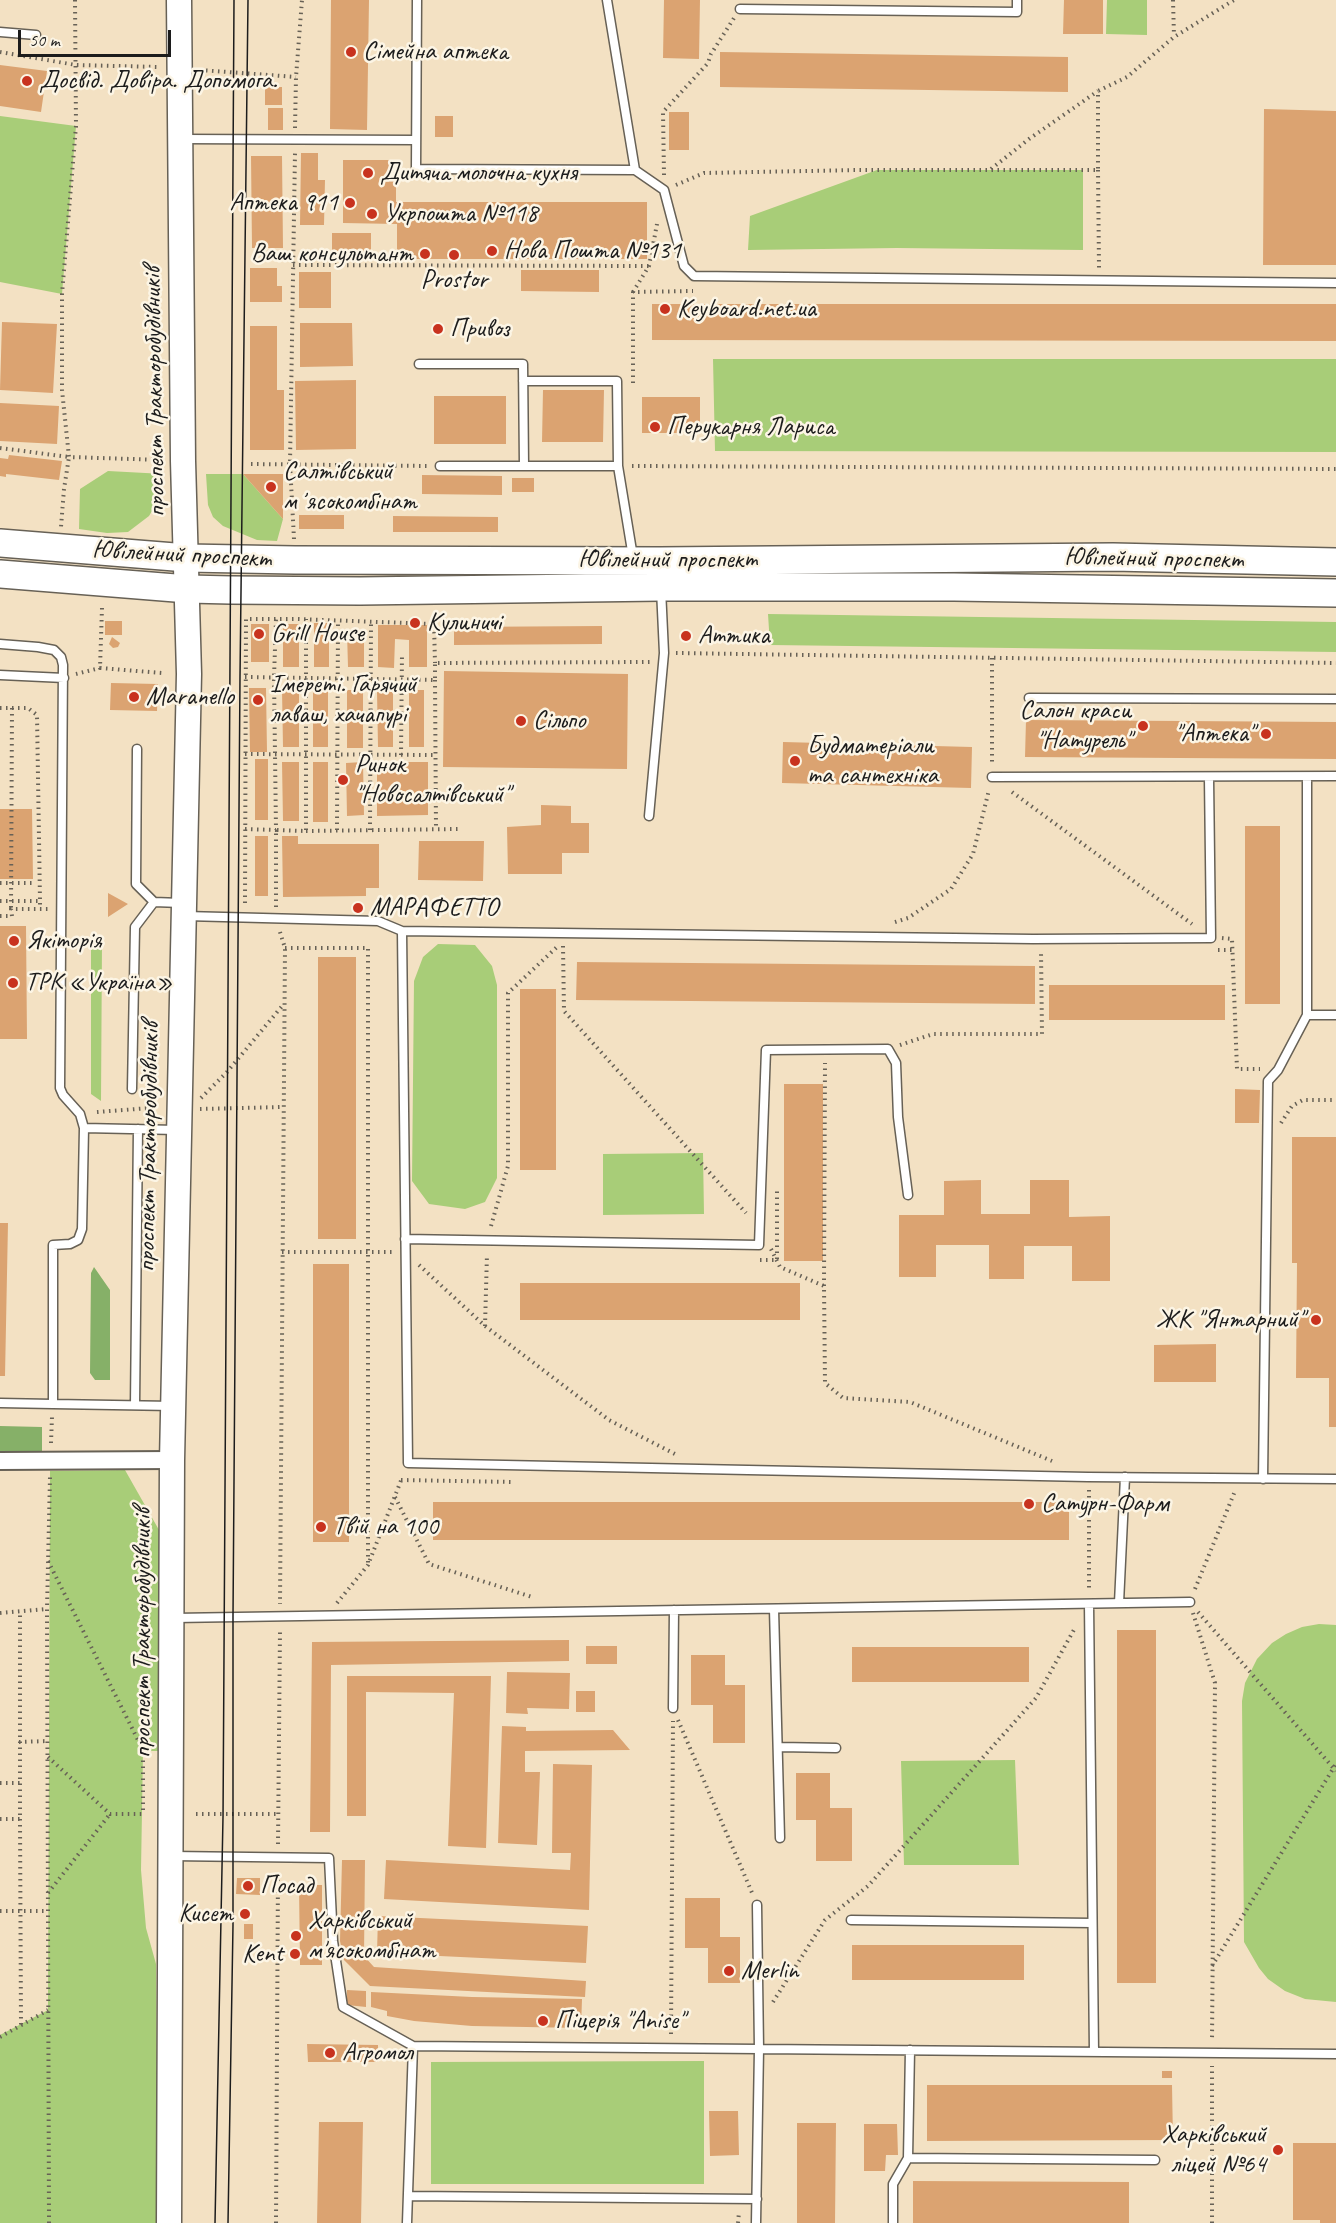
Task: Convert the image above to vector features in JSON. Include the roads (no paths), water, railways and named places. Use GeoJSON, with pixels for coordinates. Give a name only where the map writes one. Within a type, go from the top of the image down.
{"type":"FeatureCollection","features":[{"type":"Feature","properties":{"kind":"main road","name":"проспект Тракторобудівників"},"geometry":{"type":"LineString","coordinates":[[169,2223],[172,1460],[184,1120],[182,909],[189,701],[183,461],[179,0]]}},
{"type":"Feature","properties":{"kind":"main road","name":"Ювілейний проспект"},"geometry":{"type":"LineString","coordinates":[[0,543],[187,558],[633,561],[661,574],[954,587],[1336,593]]}},
{"type":"Feature","properties":{"kind":"main road","name":"Ювілейний проспект"},"geometry":{"type":"LineString","coordinates":[[0,574],[188,589],[360,591],[661,574],[1113,557],[1336,562]]}},
{"type":"Feature","properties":{"kind":"street"},"geometry":{"type":"LineString","coordinates":[[0,1461],[172,1460]]}},
{"type":"Feature","properties":{"kind":"lane"},"geometry":{"type":"LineString","coordinates":[[417,0],[416,169],[635,170],[664,190],[684,266],[694,276],[1336,284]]}},
{"type":"Feature","properties":{"kind":"lane"},"geometry":{"type":"LineString","coordinates":[[607,0],[635,170]]}},
{"type":"Feature","properties":{"kind":"lane"},"geometry":{"type":"LineString","coordinates":[[740,9],[1017,12],[1017,0]]}},
{"type":"Feature","properties":{"kind":"lane"},"geometry":{"type":"LineString","coordinates":[[0,32],[36,35]]}},
{"type":"Feature","properties":{"kind":"lane"},"geometry":{"type":"LineString","coordinates":[[181,139],[416,140]]}},
{"type":"Feature","properties":{"kind":"lane"},"geometry":{"type":"LineString","coordinates":[[419,364],[523,364],[524,466]]}},
{"type":"Feature","properties":{"kind":"lane"},"geometry":{"type":"LineString","coordinates":[[523,381],[617,381],[618,466],[633,561]]}},
{"type":"Feature","properties":{"kind":"lane"},"geometry":{"type":"LineString","coordinates":[[440,466],[618,466]]}},
{"type":"Feature","properties":{"kind":"lane"},"geometry":{"type":"LineString","coordinates":[[649,816],[664,653],[661,574]]}},
{"type":"Feature","properties":{"kind":"lane"},"geometry":{"type":"LineString","coordinates":[[0,644],[38,646],[54,650],[61,657],[64,678],[59,1079],[63,1095],[80,1114],[84,1128],[82,1229],[78,1240],[70,1244],[53,1245],[53,1404]]}},
{"type":"Feature","properties":{"kind":"lane"},"geometry":{"type":"LineString","coordinates":[[0,675],[64,678]]}},
{"type":"Feature","properties":{"kind":"lane"},"geometry":{"type":"LineString","coordinates":[[1029,698],[1336,699]]}},
{"type":"Feature","properties":{"kind":"lane"},"geometry":{"type":"LineString","coordinates":[[137,749],[136,884],[154,902],[182,909],[275,918],[378,921],[402,931],[1033,939],[1210,938],[1209,778]]}},
{"type":"Feature","properties":{"kind":"lane"},"geometry":{"type":"LineString","coordinates":[[992,777],[1336,776]]}},
{"type":"Feature","properties":{"kind":"lane"},"geometry":{"type":"LineString","coordinates":[[1263,1479],[1268,1081],[1278,1070],[1307,1015],[1307,777]]}},
{"type":"Feature","properties":{"kind":"lane"},"geometry":{"type":"LineString","coordinates":[[132,1089],[135,927],[154,902]]}},
{"type":"Feature","properties":{"kind":"lane"},"geometry":{"type":"LineString","coordinates":[[402,931],[408,1463],[1088,1477],[1336,1479]]}},
{"type":"Feature","properties":{"kind":"lane"},"geometry":{"type":"LineString","coordinates":[[1307,1015],[1336,1015]]}},
{"type":"Feature","properties":{"kind":"lane"},"geometry":{"type":"LineString","coordinates":[[405,1239],[759,1245],[766,1050],[888,1049],[896,1063],[898,1117],[908,1195]]}},
{"type":"Feature","properties":{"kind":"lane"},"geometry":{"type":"LineString","coordinates":[[84,1128],[138,1129],[184,1120]]}},
{"type":"Feature","properties":{"kind":"lane"},"geometry":{"type":"LineString","coordinates":[[135,1405],[138,1129]]}},
{"type":"Feature","properties":{"kind":"lane"},"geometry":{"type":"LineString","coordinates":[[0,1403],[173,1406]]}},
{"type":"Feature","properties":{"kind":"lane"},"geometry":{"type":"LineString","coordinates":[[1119,1604],[1125,1477]]}},
{"type":"Feature","properties":{"kind":"lane"},"geometry":{"type":"LineString","coordinates":[[171,1618],[1190,1602]]}},
{"type":"Feature","properties":{"kind":"lane"},"geometry":{"type":"LineString","coordinates":[[1089,1604],[1094,2052]]}},
{"type":"Feature","properties":{"kind":"lane"},"geometry":{"type":"LineString","coordinates":[[774,1609],[780,1838]]}},
{"type":"Feature","properties":{"kind":"lane"},"geometry":{"type":"LineString","coordinates":[[673,1708],[674,1610]]}},
{"type":"Feature","properties":{"kind":"lane"},"geometry":{"type":"LineString","coordinates":[[779,1747],[836,1748]]}},
{"type":"Feature","properties":{"kind":"lane"},"geometry":{"type":"LineString","coordinates":[[171,1856],[329,1858],[333,1941],[343,2007],[413,2046],[1336,2054]]}},
{"type":"Feature","properties":{"kind":"lane"},"geometry":{"type":"LineString","coordinates":[[756,2223],[759,2049],[757,1905]]}},
{"type":"Feature","properties":{"kind":"lane"},"geometry":{"type":"LineString","coordinates":[[851,1920],[1092,1923]]}},
{"type":"Feature","properties":{"kind":"lane"},"geometry":{"type":"LineString","coordinates":[[407,2223],[413,2046]]}},
{"type":"Feature","properties":{"kind":"lane"},"geometry":{"type":"LineString","coordinates":[[893,2223],[893,2184],[908,2158],[910,2050]]}},
{"type":"Feature","properties":{"kind":"lane"},"geometry":{"type":"LineString","coordinates":[[908,2158],[1155,2160]]}},
{"type":"Feature","properties":{"kind":"lane"},"geometry":{"type":"LineString","coordinates":[[408,2196],[757,2199]]}},
{"type":"Feature","properties":{"kind":"tram line"},"geometry":{"type":"LineString","coordinates":[[215,2223],[223,1817],[234,0]]}},
{"type":"Feature","properties":{"kind":"tram line"},"geometry":{"type":"LineString","coordinates":[[228,2223],[233,1925],[240,676],[248,0]]}},
{"type":"Feature","properties":{"kind":"place","name":"Сімейна аптека"},"geometry":{"type":"Point","coordinates":[351,52]}},
{"type":"Feature","properties":{"kind":"place","name":"Досвід. Довіра. Допомога."},"geometry":{"type":"Point","coordinates":[27,81]}},
{"type":"Feature","properties":{"kind":"place","name":"Дитяча молочна кухня"},"geometry":{"type":"Point","coordinates":[368,173]}},
{"type":"Feature","properties":{"kind":"place","name":"Аптека 911"},"geometry":{"type":"Point","coordinates":[350,203]}},
{"type":"Feature","properties":{"kind":"place","name":"Укрпошта №118"},"geometry":{"type":"Point","coordinates":[372,214]}},
{"type":"Feature","properties":{"kind":"place","name":"Нова Пошта №131"},"geometry":{"type":"Point","coordinates":[492,251]}},
{"type":"Feature","properties":{"kind":"place","name":"Ваш консультант"},"geometry":{"type":"Point","coordinates":[425,254]}},
{"type":"Feature","properties":{"kind":"place","name":"Prostor"},"geometry":{"type":"Point","coordinates":[454,255]}},
{"type":"Feature","properties":{"kind":"place","name":"Keyboard.net.ua"},"geometry":{"type":"Point","coordinates":[665,309]}},
{"type":"Feature","properties":{"kind":"place","name":"Привоз"},"geometry":{"type":"Point","coordinates":[438,329]}},
{"type":"Feature","properties":{"kind":"place","name":"Перукарня Лариса"},"geometry":{"type":"Point","coordinates":[655,427]}},
{"type":"Feature","properties":{"kind":"place","name":"Салтівський мʼясокомбінат"},"geometry":{"type":"Point","coordinates":[271,487]}},
{"type":"Feature","properties":{"kind":"place","name":"Кулиничі"},"geometry":{"type":"Point","coordinates":[415,623]}},
{"type":"Feature","properties":{"kind":"place","name":"Grill House"},"geometry":{"type":"Point","coordinates":[259,634]}},
{"type":"Feature","properties":{"kind":"place","name":"Аттика"},"geometry":{"type":"Point","coordinates":[686,636]}},
{"type":"Feature","properties":{"kind":"place","name":"Maranello"},"geometry":{"type":"Point","coordinates":[134,697]}},
{"type":"Feature","properties":{"kind":"place","name":"Імереті. Гарячий лаваш, хачапурі"},"geometry":{"type":"Point","coordinates":[258,700]}},
{"type":"Feature","properties":{"kind":"place","name":"Сільпо"},"geometry":{"type":"Point","coordinates":[521,721]}},
{"type":"Feature","properties":{"kind":"place","name":"Салон краси \"Натурель\""},"geometry":{"type":"Point","coordinates":[1143,726]}},
{"type":"Feature","properties":{"kind":"place","name":"\"Аптека\""},"geometry":{"type":"Point","coordinates":[1266,734]}},
{"type":"Feature","properties":{"kind":"place","name":"Будматеріали та сантехніка"},"geometry":{"type":"Point","coordinates":[795,761]}},
{"type":"Feature","properties":{"kind":"place","name":"Ринок \"Новосалтівський\""},"geometry":{"type":"Point","coordinates":[343,780]}},
{"type":"Feature","properties":{"kind":"place","name":"МАРАФЕТТО"},"geometry":{"type":"Point","coordinates":[358,908]}},
{"type":"Feature","properties":{"kind":"place","name":"Якіторія"},"geometry":{"type":"Point","coordinates":[14,941]}},
{"type":"Feature","properties":{"kind":"place","name":"ТРК «Україна»"},"geometry":{"type":"Point","coordinates":[13,983]}},
{"type":"Feature","properties":{"kind":"place","name":"ЖК \"Янтарний\""},"geometry":{"type":"Point","coordinates":[1316,1320]}},
{"type":"Feature","properties":{"kind":"place","name":"Сатурн-Фарм"},"geometry":{"type":"Point","coordinates":[1029,1504]}},
{"type":"Feature","properties":{"kind":"place","name":"Твій на 100"},"geometry":{"type":"Point","coordinates":[321,1527]}},
{"type":"Feature","properties":{"kind":"place","name":"Посад"},"geometry":{"type":"Point","coordinates":[248,1886]}},
{"type":"Feature","properties":{"kind":"place","name":"Кисет"},"geometry":{"type":"Point","coordinates":[245,1914]}},
{"type":"Feature","properties":{"kind":"place","name":"Харківський м'ясокомбінат"},"geometry":{"type":"Point","coordinates":[296,1936]}},
{"type":"Feature","properties":{"kind":"place","name":"Kent"},"geometry":{"type":"Point","coordinates":[295,1954]}},
{"type":"Feature","properties":{"kind":"place","name":"Merlin"},"geometry":{"type":"Point","coordinates":[729,1971]}},
{"type":"Feature","properties":{"kind":"place","name":"Піцерія \"Anise\""},"geometry":{"type":"Point","coordinates":[543,2021]}},
{"type":"Feature","properties":{"kind":"place","name":"Агромол"},"geometry":{"type":"Point","coordinates":[330,2053]}},
{"type":"Feature","properties":{"kind":"place","name":"Харківський ліцей №64"},"geometry":{"type":"Point","coordinates":[1278,2150]}}]}
